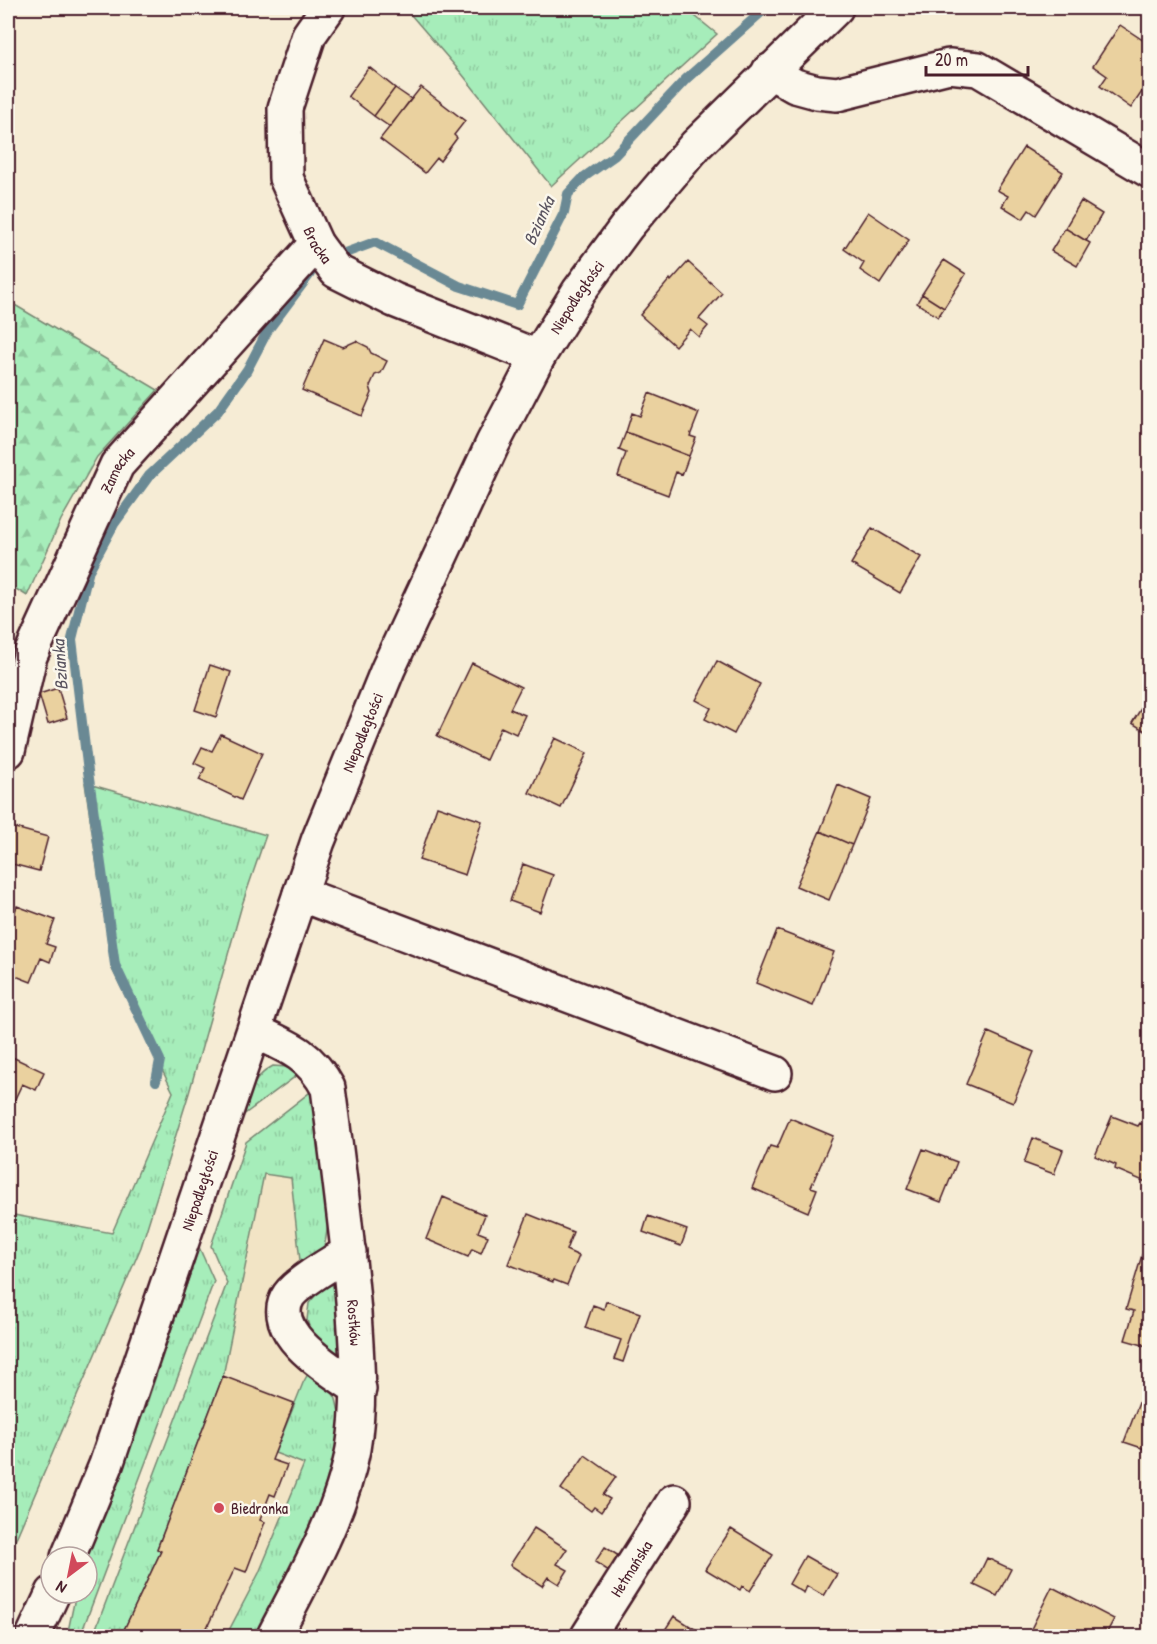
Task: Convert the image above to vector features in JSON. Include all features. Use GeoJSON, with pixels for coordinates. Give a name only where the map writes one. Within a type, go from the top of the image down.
{"type":"FeatureCollection","features":[{"type":"Feature","properties":{"kind":"street","name":"Bracka"},"geometry":{"type":"LineString","coordinates":[[328,8],[309,35],[285,108],[286,178],[316,244],[336,271],[394,300],[538,357]]}},
{"type":"Feature","properties":{"kind":"street","name":"Niepodległości"},"geometry":{"type":"LineString","coordinates":[[73,1545],[106,1465],[318,841],[388,669],[493,443],[538,357],[579,291],[627,225],[696,145],[836,8]]}},
{"type":"Feature","properties":{"kind":"street"},"geometry":{"type":"LineString","coordinates":[[770,71],[795,86],[837,94],[949,66],[978,69],[1149,171]]}},
{"type":"Feature","properties":{"kind":"street","name":"Zamecka"},"geometry":{"type":"LineString","coordinates":[[8,751],[30,656],[117,465],[316,244]]}},
{"type":"Feature","properties":{"kind":"street"},"geometry":{"type":"LineString","coordinates":[[300,894],[775,1073]]}},
{"type":"Feature","properties":{"kind":"street","name":"Rostków"},"geometry":{"type":"LineString","coordinates":[[254,1031],[307,1058],[320,1072],[328,1088],[349,1252],[359,1389],[353,1450],[339,1500],[319,1546],[273,1636]]}},
{"type":"Feature","properties":{"kind":"street"},"geometry":{"type":"LineString","coordinates":[[349,1252],[290,1294],[285,1306],[287,1324],[299,1344],[321,1364],[359,1389]]}},
{"type":"Feature","properties":{"kind":"street","name":"Hetmańska"},"geometry":{"type":"LineString","coordinates":[[588,1636],[674,1501]]}},
{"type":"Feature","properties":{"kind":"street"},"geometry":{"type":"LineString","coordinates":[[33,1636],[47,1605]]}},
{"type":"Feature","properties":{"kind":"shaded area"},"geometry":{"type":"Polygon","coordinates":[[[264,1174],[291,1178],[307,1320],[304,1463],[259,1573],[226,1636],[93,1636],[227,1283],[264,1174]]]}},
{"type":"Feature","properties":{"kind":"green space"},"geometry":{"type":"Polygon","coordinates":[[[405,8],[685,8],[717,34],[551,186],[462,74],[405,8]]]}},
{"type":"Feature","properties":{"kind":"green space"},"geometry":{"type":"Polygon","coordinates":[[[8,301],[158,390],[97,457],[61,520],[27,596],[8,584],[8,301]]]}},
{"type":"Feature","properties":{"kind":"green space"},"geometry":{"type":"Polygon","coordinates":[[[85,783],[266,835],[242,905],[189,1093],[141,1247],[8,1557],[8,1214],[112,1233],[173,1092],[112,969],[85,783]]]}},
{"type":"Feature","properties":{"kind":"green space"},"geometry":{"type":"Polygon","coordinates":[[[273,1066],[288,1067],[300,1073],[242,1116],[256,1081],[273,1066]]]}},
{"type":"Feature","properties":{"kind":"green space"},"geometry":{"type":"Polygon","coordinates":[[[313,1090],[330,1211],[325,1243],[320,1257],[301,1270],[291,1178],[264,1174],[223,1376],[157,1549],[161,1551],[121,1636],[93,1636],[227,1283],[211,1246],[246,1142],[313,1090]]]}},
{"type":"Feature","properties":{"kind":"green space"},"geometry":{"type":"Polygon","coordinates":[[[199,1247],[214,1281],[99,1586],[99,1545],[92,1545],[145,1409],[199,1247]]]}},
{"type":"Feature","properties":{"kind":"green space"},"geometry":{"type":"Polygon","coordinates":[[[337,1282],[344,1354],[339,1357],[312,1336],[307,1320],[309,1303],[320,1290],[337,1282]]]}},
{"type":"Feature","properties":{"kind":"green space"},"geometry":{"type":"Polygon","coordinates":[[[309,1372],[327,1383],[336,1399],[342,1425],[326,1493],[284,1589],[257,1636],[226,1636],[259,1573],[304,1464],[275,1453],[309,1372]]]}},
{"type":"Feature","properties":{"kind":"green space"},"geometry":{"type":"Polygon","coordinates":[[[73,1605],[92,1605],[81,1634],[67,1636],[73,1605]]]}},
{"type":"Feature","properties":{"kind":"building"},"geometry":{"type":"Polygon","coordinates":[[[1120,25],[1150,45],[1150,80],[1131,108],[1100,86],[1107,76],[1093,66],[1120,25]]]}},
{"type":"Feature","properties":{"kind":"building"},"geometry":{"type":"Polygon","coordinates":[[[369,67],[395,88],[374,116],[348,96],[369,67]]]}},
{"type":"Feature","properties":{"kind":"building"},"geometry":{"type":"Polygon","coordinates":[[[421,87],[465,121],[454,135],[457,138],[440,161],[437,158],[425,173],[380,139],[421,87]]]}},
{"type":"Feature","properties":{"kind":"building"},"geometry":{"type":"Polygon","coordinates":[[[395,88],[411,99],[390,127],[374,116],[395,88]]]}},
{"type":"Feature","properties":{"kind":"building"},"geometry":{"type":"Polygon","coordinates":[[[1024,147],[1063,172],[1036,215],[1029,210],[1023,219],[1002,206],[1008,196],[997,190],[1024,147]]]}},
{"type":"Feature","properties":{"kind":"building"},"geometry":{"type":"Polygon","coordinates":[[[1081,201],[1102,214],[1086,241],[1065,228],[1081,201]]]}},
{"type":"Feature","properties":{"kind":"building"},"geometry":{"type":"Polygon","coordinates":[[[868,212],[909,240],[880,284],[860,270],[864,263],[844,249],[868,212]]]}},
{"type":"Feature","properties":{"kind":"building"},"geometry":{"type":"Polygon","coordinates":[[[1065,228],[1090,243],[1077,266],[1051,251],[1065,228]]]}},
{"type":"Feature","properties":{"kind":"building"},"geometry":{"type":"Polygon","coordinates":[[[944,260],[966,274],[944,308],[922,294],[944,260]]]}},
{"type":"Feature","properties":{"kind":"building"},"geometry":{"type":"Polygon","coordinates":[[[688,262],[722,293],[699,319],[708,326],[699,337],[690,329],[675,346],[640,315],[670,279],[671,281],[688,262]]]}},
{"type":"Feature","properties":{"kind":"building"},"geometry":{"type":"Polygon","coordinates":[[[922,294],[944,308],[938,317],[917,303],[922,294]]]}},
{"type":"Feature","properties":{"kind":"building"},"geometry":{"type":"Polygon","coordinates":[[[324,339],[343,347],[356,341],[368,347],[371,353],[387,361],[381,373],[375,375],[370,386],[372,393],[362,416],[302,390],[324,339]]]}},
{"type":"Feature","properties":{"kind":"building"},"geometry":{"type":"Polygon","coordinates":[[[649,393],[699,413],[690,436],[696,438],[689,456],[626,432],[632,413],[640,416],[649,393]]]}},
{"type":"Feature","properties":{"kind":"building"},"geometry":{"type":"Polygon","coordinates":[[[626,432],[689,456],[682,475],[676,472],[668,495],[618,476],[626,453],[619,450],[626,432]]]}},
{"type":"Feature","properties":{"kind":"building"},"geometry":{"type":"Polygon","coordinates":[[[872,528],[921,557],[900,593],[851,564],[872,528]]]}},
{"type":"Feature","properties":{"kind":"building"},"geometry":{"type":"Polygon","coordinates":[[[717,661],[760,684],[734,734],[705,719],[711,708],[696,700],[717,661]]]}},
{"type":"Feature","properties":{"kind":"building"},"geometry":{"type":"Polygon","coordinates":[[[472,663],[521,687],[510,709],[525,715],[516,734],[501,727],[486,760],[437,736],[472,663]]]}},
{"type":"Feature","properties":{"kind":"building"},"geometry":{"type":"Polygon","coordinates":[[[210,665],[231,672],[216,717],[195,710],[210,665]]]}},
{"type":"Feature","properties":{"kind":"building"},"geometry":{"type":"Polygon","coordinates":[[[58,688],[67,718],[48,724],[39,694],[58,688]]]}},
{"type":"Feature","properties":{"kind":"building"},"geometry":{"type":"Polygon","coordinates":[[[1150,694],[1150,734],[1132,723],[1150,694]]]}},
{"type":"Feature","properties":{"kind":"building"},"geometry":{"type":"Polygon","coordinates":[[[221,734],[262,753],[241,800],[199,780],[205,768],[194,763],[202,747],[212,751],[221,734]]]}},
{"type":"Feature","properties":{"kind":"building"},"geometry":{"type":"Polygon","coordinates":[[[555,738],[587,753],[561,808],[529,793],[555,738]]]}},
{"type":"Feature","properties":{"kind":"building"},"geometry":{"type":"Polygon","coordinates":[[[838,785],[871,799],[852,845],[820,831],[838,785]]]}},
{"type":"Feature","properties":{"kind":"building"},"geometry":{"type":"Polygon","coordinates":[[[437,806],[482,821],[465,875],[419,860],[437,806]]]}},
{"type":"Feature","properties":{"kind":"building"},"geometry":{"type":"Polygon","coordinates":[[[8,826],[48,837],[39,871],[8,863],[8,826]]]}},
{"type":"Feature","properties":{"kind":"building"},"geometry":{"type":"Polygon","coordinates":[[[820,831],[852,845],[829,900],[796,886],[820,831]]]}},
{"type":"Feature","properties":{"kind":"building"},"geometry":{"type":"Polygon","coordinates":[[[523,864],[553,875],[540,912],[510,901],[523,864]]]}},
{"type":"Feature","properties":{"kind":"building"},"geometry":{"type":"Polygon","coordinates":[[[17,906],[55,920],[46,944],[55,947],[50,962],[41,958],[31,982],[8,973],[8,930],[17,906]]]}},
{"type":"Feature","properties":{"kind":"building"},"geometry":{"type":"Polygon","coordinates":[[[777,930],[834,952],[813,1006],[756,983],[777,930]]]}},
{"type":"Feature","properties":{"kind":"building"},"geometry":{"type":"Polygon","coordinates":[[[988,1032],[1034,1052],[1013,1103],[966,1084],[988,1032]]]}},
{"type":"Feature","properties":{"kind":"building"},"geometry":{"type":"Polygon","coordinates":[[[8,1055],[44,1072],[36,1090],[22,1084],[13,1103],[8,1100],[8,1055]]]}},
{"type":"Feature","properties":{"kind":"building"},"geometry":{"type":"Polygon","coordinates":[[[1112,1116],[1150,1128],[1148,1183],[1115,1169],[1116,1165],[1095,1156],[1112,1116]]]}},
{"type":"Feature","properties":{"kind":"building"},"geometry":{"type":"Polygon","coordinates":[[[790,1118],[833,1136],[811,1187],[817,1189],[808,1212],[752,1188],[770,1146],[777,1148],[790,1118]]]}},
{"type":"Feature","properties":{"kind":"building"},"geometry":{"type":"Polygon","coordinates":[[[1033,1138],[1063,1150],[1054,1174],[1024,1163],[1033,1138]]]}},
{"type":"Feature","properties":{"kind":"building"},"geometry":{"type":"Polygon","coordinates":[[[923,1149],[957,1162],[941,1202],[907,1189],[923,1149]]]}},
{"type":"Feature","properties":{"kind":"building"},"geometry":{"type":"Polygon","coordinates":[[[443,1197],[485,1215],[478,1232],[488,1236],[481,1253],[472,1249],[468,1257],[426,1239],[443,1197]]]}},
{"type":"Feature","properties":{"kind":"building"},"geometry":{"type":"Polygon","coordinates":[[[528,1214],[573,1232],[566,1250],[579,1256],[567,1285],[554,1280],[553,1282],[508,1264],[528,1214]]]}},
{"type":"Feature","properties":{"kind":"building"},"geometry":{"type":"Polygon","coordinates":[[[648,1216],[687,1230],[681,1246],[643,1232],[648,1216]]]}},
{"type":"Feature","properties":{"kind":"building"},"geometry":{"type":"Polygon","coordinates":[[[1142,1255],[1150,1257],[1150,1347],[1125,1340],[1134,1311],[1126,1309],[1142,1255]]]}},
{"type":"Feature","properties":{"kind":"building"},"geometry":{"type":"Polygon","coordinates":[[[606,1301],[640,1313],[623,1362],[614,1359],[621,1340],[585,1328],[593,1305],[604,1309],[606,1301]]]}},
{"type":"Feature","properties":{"kind":"building","name":"Biedronka"},"geometry":{"type":"Polygon","coordinates":[[[223,1376],[294,1403],[272,1460],[287,1465],[275,1496],[270,1494],[260,1520],[265,1522],[246,1572],[235,1568],[203,1636],[121,1636],[161,1551],[157,1549],[223,1376]]]}},
{"type":"Feature","properties":{"kind":"building"},"geometry":{"type":"Polygon","coordinates":[[[1142,1395],[1150,1398],[1150,1455],[1142,1448],[1124,1442],[1142,1395]]]}},
{"type":"Feature","properties":{"kind":"building"},"geometry":{"type":"Polygon","coordinates":[[[585,1455],[616,1477],[603,1495],[610,1499],[601,1512],[594,1507],[591,1511],[561,1489],[585,1455]]]}},
{"type":"Feature","properties":{"kind":"building"},"geometry":{"type":"Polygon","coordinates":[[[534,1528],[567,1549],[557,1564],[568,1570],[559,1584],[548,1577],[542,1586],[510,1565],[534,1528]]]}},
{"type":"Feature","properties":{"kind":"building"},"geometry":{"type":"Polygon","coordinates":[[[731,1529],[773,1555],[750,1591],[742,1586],[740,1590],[705,1569],[731,1529]]]}},
{"type":"Feature","properties":{"kind":"building"},"geometry":{"type":"Polygon","coordinates":[[[605,1547],[625,1560],[615,1575],[595,1562],[605,1547]]]}},
{"type":"Feature","properties":{"kind":"building"},"geometry":{"type":"Polygon","coordinates":[[[805,1556],[837,1574],[824,1596],[807,1586],[804,1593],[789,1584],[805,1556]]]}},
{"type":"Feature","properties":{"kind":"building"},"geometry":{"type":"Polygon","coordinates":[[[987,1558],[1011,1569],[997,1596],[974,1585],[987,1558]]]}},
{"type":"Feature","properties":{"kind":"building"},"geometry":{"type":"Polygon","coordinates":[[[1052,1587],[1114,1619],[1105,1636],[1041,1636],[1030,1631],[1052,1587]]]}},
{"type":"Feature","properties":{"kind":"building"},"geometry":{"type":"Polygon","coordinates":[[[674,1616],[706,1636],[661,1636],[674,1616]]]}},
{"type":"Feature","properties":{"kind":"waterway","name":"Bzianka"},"geometry":{"type":"LineString","coordinates":[[345,253],[375,242],[459,286],[517,305],[564,213],[568,194],[584,177],[614,156],[686,79],[766,8]]}},
{"type":"Feature","properties":{"kind":"waterway","name":"Bzianka"},"geometry":{"type":"LineString","coordinates":[[156,1081],[160,1060],[115,965],[72,639],[89,570],[114,524],[149,476],[218,411],[247,370],[268,330],[310,274]]}},
{"type":"Feature","properties":{"kind":"place","name":"Biedronka"},"geometry":{"type":"Point","coordinates":[219,1508]}}]}
